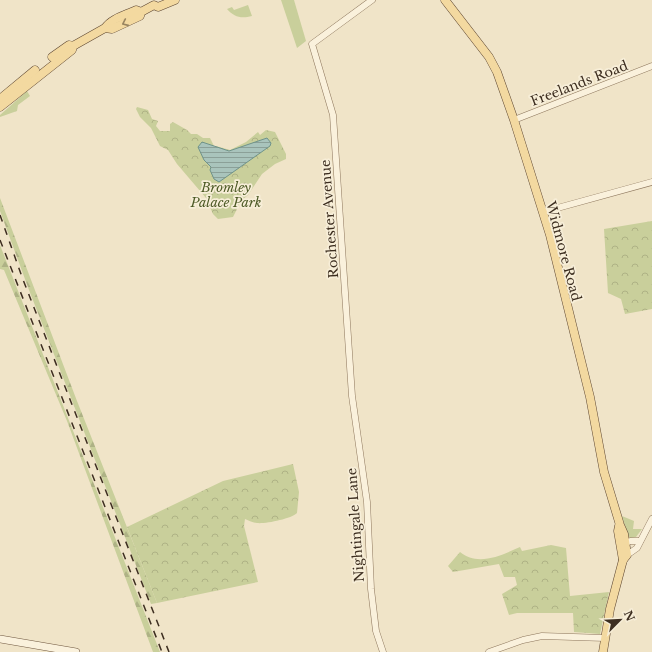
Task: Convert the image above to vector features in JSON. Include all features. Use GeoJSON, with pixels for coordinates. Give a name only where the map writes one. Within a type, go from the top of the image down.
{"type":"FeatureCollection","features":[{"type":"Feature","properties":{"kind":"main road"},"geometry":{"type":"LineString","coordinates":[[0,107],[65,51],[69,45],[73,46],[105,28],[112,29],[134,19],[140,16],[139,11],[155,3],[158,7],[175,0]]}},
{"type":"Feature","properties":{"kind":"main road","name":"Widmore Road"},"geometry":{"type":"LineString","coordinates":[[445,0],[490,57],[497,72],[514,120],[550,235],[590,397],[604,472],[620,525],[623,529],[625,558],[610,609],[603,652]]}},
{"type":"Feature","properties":{"kind":"main road"},"geometry":{"type":"LineString","coordinates":[[0,99],[65,51]]}},
{"type":"Feature","properties":{"kind":"main road"},"geometry":{"type":"LineString","coordinates":[[0,639],[76,652]]}},
{"type":"Feature","properties":{"kind":"street","name":"Rochester Avenue"},"geometry":{"type":"LineString","coordinates":[[352,396],[333,115],[312,44],[372,0]]}},
{"type":"Feature","properties":{"kind":"street","name":"Freelands Road"},"geometry":{"type":"LineString","coordinates":[[514,120],[652,66]]}},
{"type":"Feature","properties":{"kind":"street"},"geometry":{"type":"LineString","coordinates":[[543,212],[652,182]]}},
{"type":"Feature","properties":{"kind":"street","name":"Nightingale Lane"},"geometry":{"type":"LineString","coordinates":[[352,396],[367,502],[371,588],[376,631],[383,652]]}},
{"type":"Feature","properties":{"kind":"street"},"geometry":{"type":"LineString","coordinates":[[625,558],[637,548],[639,543],[649,533],[652,519]]}},
{"type":"Feature","properties":{"kind":"street"},"geometry":{"type":"LineString","coordinates":[[623,544],[630,541],[639,543]]}},
{"type":"Feature","properties":{"kind":"street"},"geometry":{"type":"LineString","coordinates":[[489,652],[523,640],[542,636],[605,638]]}},
{"type":"Feature","properties":{"kind":"green space"},"geometry":{"type":"Polygon","coordinates":[[[281,0],[294,0],[306,41],[297,48],[281,0]]]}},
{"type":"Feature","properties":{"kind":"green space"},"geometry":{"type":"Polygon","coordinates":[[[248,5],[252,16],[238,17],[227,9],[232,7],[234,10],[248,5]]]}},
{"type":"Feature","properties":{"kind":"green space"},"geometry":{"type":"Polygon","coordinates":[[[27,91],[30,96],[18,105],[17,111],[0,117],[0,115],[27,91]]]}},
{"type":"Feature","properties":{"kind":"green space","name":"Bromley Palace Park"},"geometry":{"type":"Polygon","coordinates":[[[137,107],[148,110],[152,119],[158,121],[156,126],[160,131],[170,131],[170,124],[173,122],[191,134],[197,134],[203,138],[210,138],[214,146],[209,150],[203,148],[203,151],[214,168],[216,178],[220,179],[269,144],[266,142],[257,144],[230,155],[221,155],[214,148],[216,146],[230,150],[246,142],[258,132],[260,135],[266,130],[275,132],[286,154],[286,159],[275,164],[262,174],[248,195],[241,201],[233,217],[218,219],[213,214],[206,198],[177,164],[168,150],[160,146],[151,128],[140,117],[136,109],[137,107]]]}},
{"type":"Feature","properties":{"kind":"green space"},"geometry":{"type":"Polygon","coordinates":[[[0,198],[77,401],[157,603],[151,604],[29,290],[0,211],[0,198]]]}},
{"type":"Feature","properties":{"kind":"green space"},"geometry":{"type":"Polygon","coordinates":[[[652,221],[652,309],[625,314],[621,299],[608,293],[604,229],[652,221]]]}},
{"type":"Feature","properties":{"kind":"green space"},"geometry":{"type":"Polygon","coordinates":[[[0,245],[160,652],[153,652],[67,421],[4,270],[0,269],[0,245]]]}},
{"type":"Feature","properties":{"kind":"green space"},"geometry":{"type":"Polygon","coordinates":[[[293,464],[299,492],[297,513],[278,521],[266,523],[255,523],[245,519],[244,526],[258,582],[157,603],[127,527],[223,481],[293,464]]]}},
{"type":"Feature","properties":{"kind":"green space"},"geometry":{"type":"Polygon","coordinates":[[[622,516],[634,521],[633,529],[642,529],[636,537],[630,538],[628,536],[622,516]]]}},
{"type":"Feature","properties":{"kind":"green space"},"geometry":{"type":"Polygon","coordinates":[[[551,545],[566,548],[570,596],[609,592],[600,634],[574,632],[573,613],[517,613],[509,615],[502,594],[517,585],[515,577],[504,577],[499,564],[453,572],[448,566],[460,552],[474,559],[482,559],[498,556],[520,547],[522,551],[551,545]]]}},
{"type":"Feature","properties":{"kind":"water"},"geometry":{"type":"Polygon","coordinates":[[[267,138],[271,143],[270,146],[219,182],[214,179],[210,170],[211,167],[204,160],[198,147],[202,142],[229,151],[267,138]]]}},
{"type":"Feature","properties":{"kind":"railway"},"geometry":{"type":"LineString","coordinates":[[0,215],[22,277],[169,652]]}},
{"type":"Feature","properties":{"kind":"railway"},"geometry":{"type":"LineString","coordinates":[[0,240],[162,652]]}}]}
